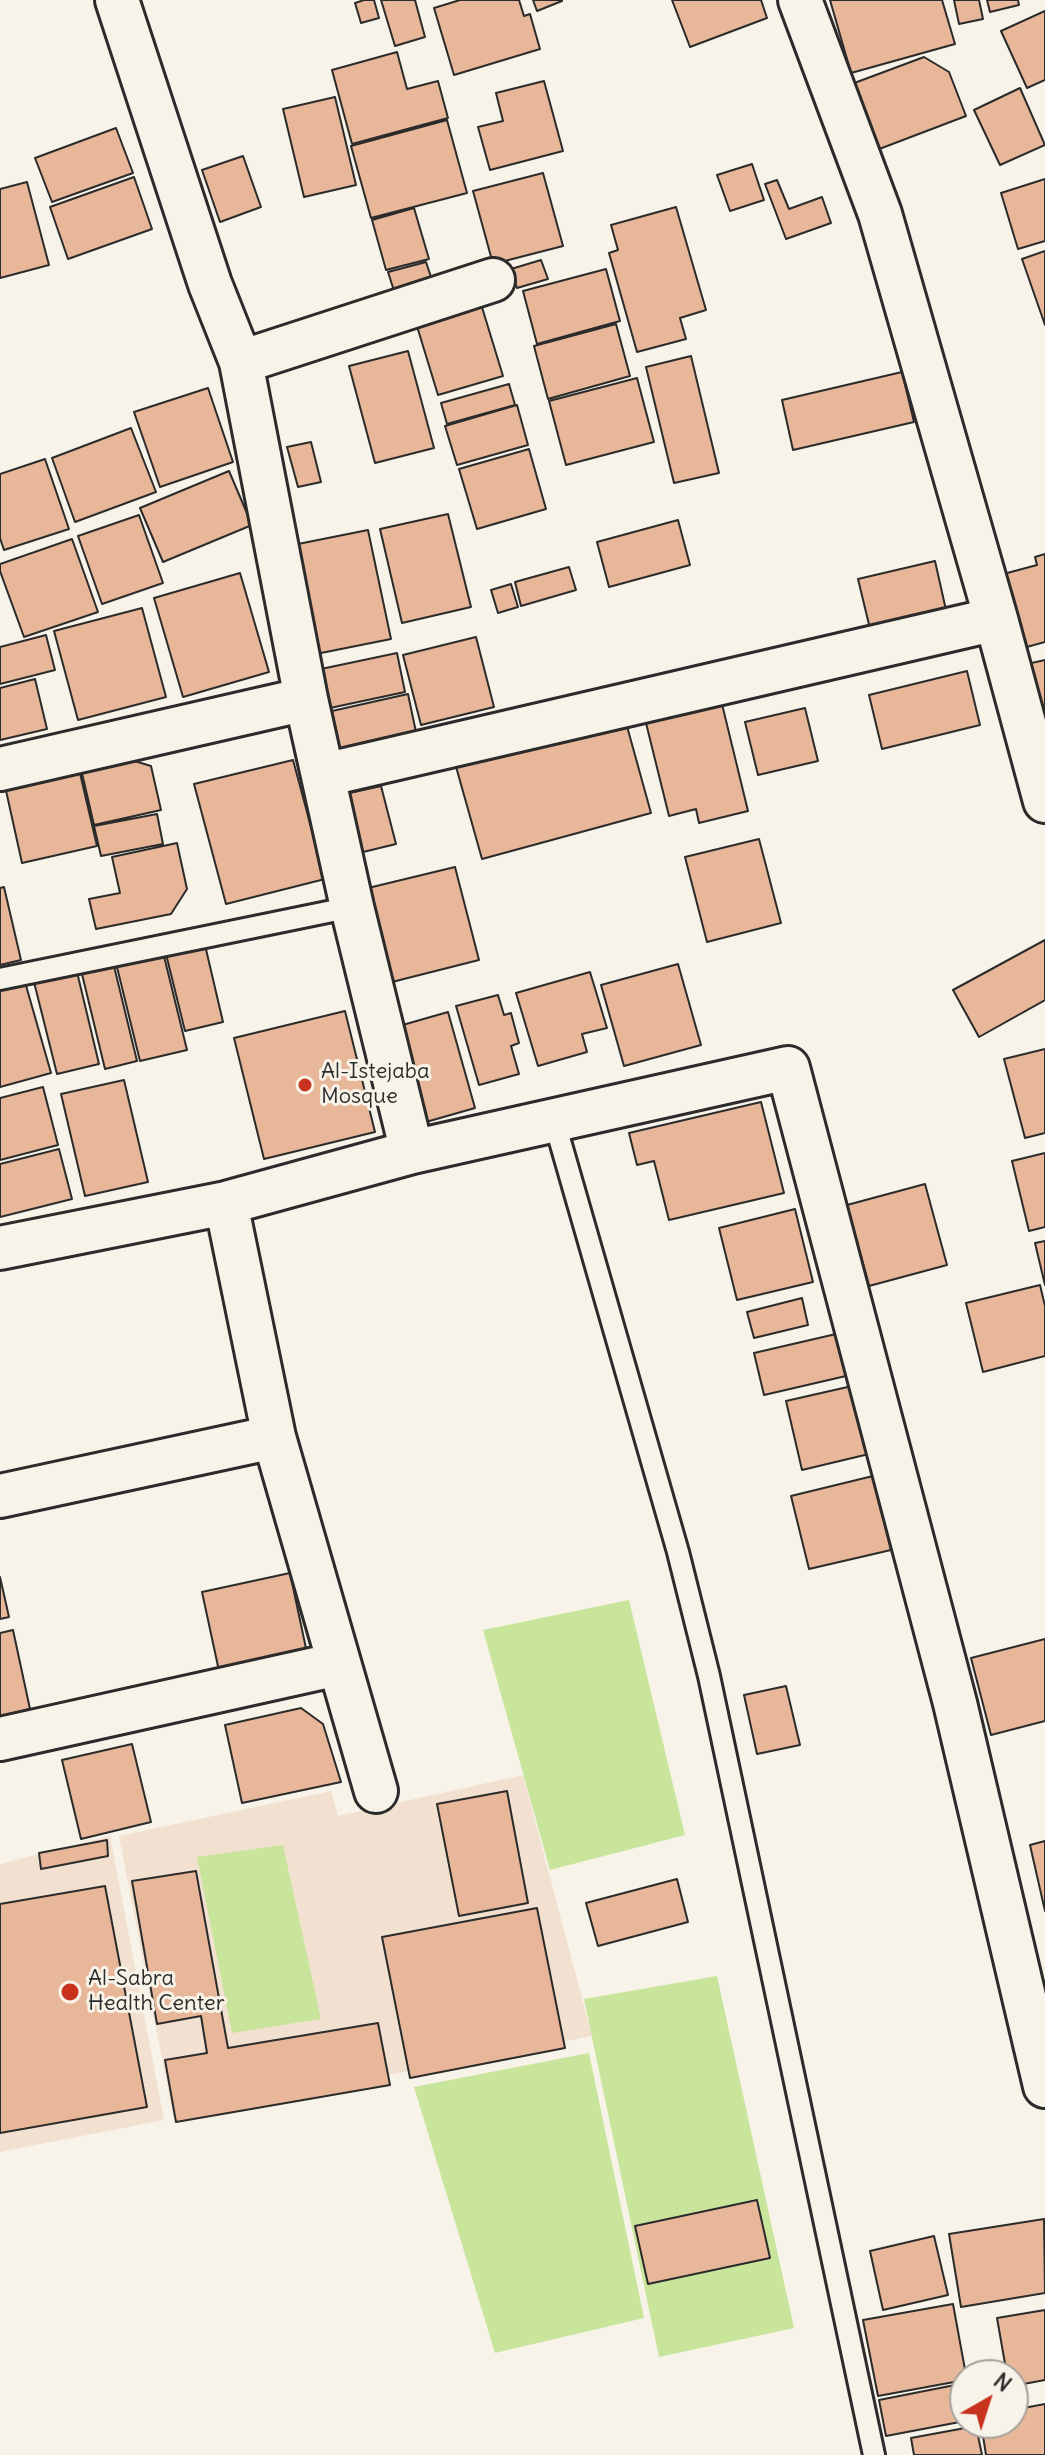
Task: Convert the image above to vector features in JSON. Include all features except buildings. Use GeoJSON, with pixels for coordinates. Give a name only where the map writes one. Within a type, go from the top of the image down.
{"type":"FeatureCollection","features":[{"type":"Feature","properties":{"kind":"street"},"geometry":{"type":"LineString","coordinates":[[117,0],[210,284],[241,362],[306,699],[352,907],[412,1152]]}},
{"type":"Feature","properties":{"kind":"street"},"geometry":{"type":"LineString","coordinates":[[800,0],[880,214],[1045,800]]}},
{"type":"Feature","properties":{"kind":"street"},"geometry":{"type":"LineString","coordinates":[[241,362],[493,280]]}},
{"type":"Feature","properties":{"kind":"street"},"geometry":{"type":"LineString","coordinates":[[324,775],[996,619]]}},
{"type":"Feature","properties":{"kind":"street"},"geometry":{"type":"LineString","coordinates":[[0,769],[306,699]]}},
{"type":"Feature","properties":{"kind":"street"},"geometry":{"type":"LineString","coordinates":[[0,1248],[226,1203],[412,1152],[788,1068],[955,1703],[1045,2086]]}},
{"type":"Feature","properties":{"kind":"street"},"geometry":{"type":"LineString","coordinates":[[226,1203],[274,1437],[376,1791]]}},
{"type":"Feature","properties":{"kind":"street"},"geometry":{"type":"LineString","coordinates":[[0,1496],[274,1437]]}},
{"type":"Feature","properties":{"kind":"street"},"geometry":{"type":"LineString","coordinates":[[0,1739],[338,1664]]}},
{"type":"Feature","properties":{"kind":"lane"},"geometry":{"type":"LineString","coordinates":[[0,979],[352,907]]}},
{"type":"Feature","properties":{"kind":"lane"},"geometry":{"type":"LineString","coordinates":[[554,1120],[678,1552],[709,1676],[874,2455]]}},
{"type":"Feature","properties":{"kind":"shaded area"},"geometry":{"type":"Polygon","coordinates":[[[523,1775],[592,2036],[173,2116],[119,1836],[331,1791],[338,1816],[523,1775]]]}},
{"type":"Feature","properties":{"kind":"shaded area","name":"Al-Sabra Health Center"},"geometry":{"type":"Polygon","coordinates":[[[110,1836],[164,2120],[0,2152],[0,1864],[110,1836]]]}},
{"type":"Feature","properties":{"kind":"green space"},"geometry":{"type":"Polygon","coordinates":[[[629,1600],[685,1835],[550,1870],[483,1630],[629,1600]]]}},
{"type":"Feature","properties":{"kind":"green space"},"geometry":{"type":"Polygon","coordinates":[[[283,1845],[321,2019],[232,2033],[197,1857],[283,1845]]]}},
{"type":"Feature","properties":{"kind":"green space"},"geometry":{"type":"Polygon","coordinates":[[[717,1976],[794,2328],[659,2357],[584,1999],[717,1976]]]}},
{"type":"Feature","properties":{"kind":"green space"},"geometry":{"type":"Polygon","coordinates":[[[589,2053],[644,2318],[495,2353],[414,2087],[589,2053]]]}},
{"type":"Feature","properties":{"kind":"place","name":"Al-Istejaba Mosque"},"geometry":{"type":"Point","coordinates":[305,1085]}},
{"type":"Feature","properties":{"kind":"place","name":"Al-Sabra Health Center"},"geometry":{"type":"Point","coordinates":[70,1992]}}]}
